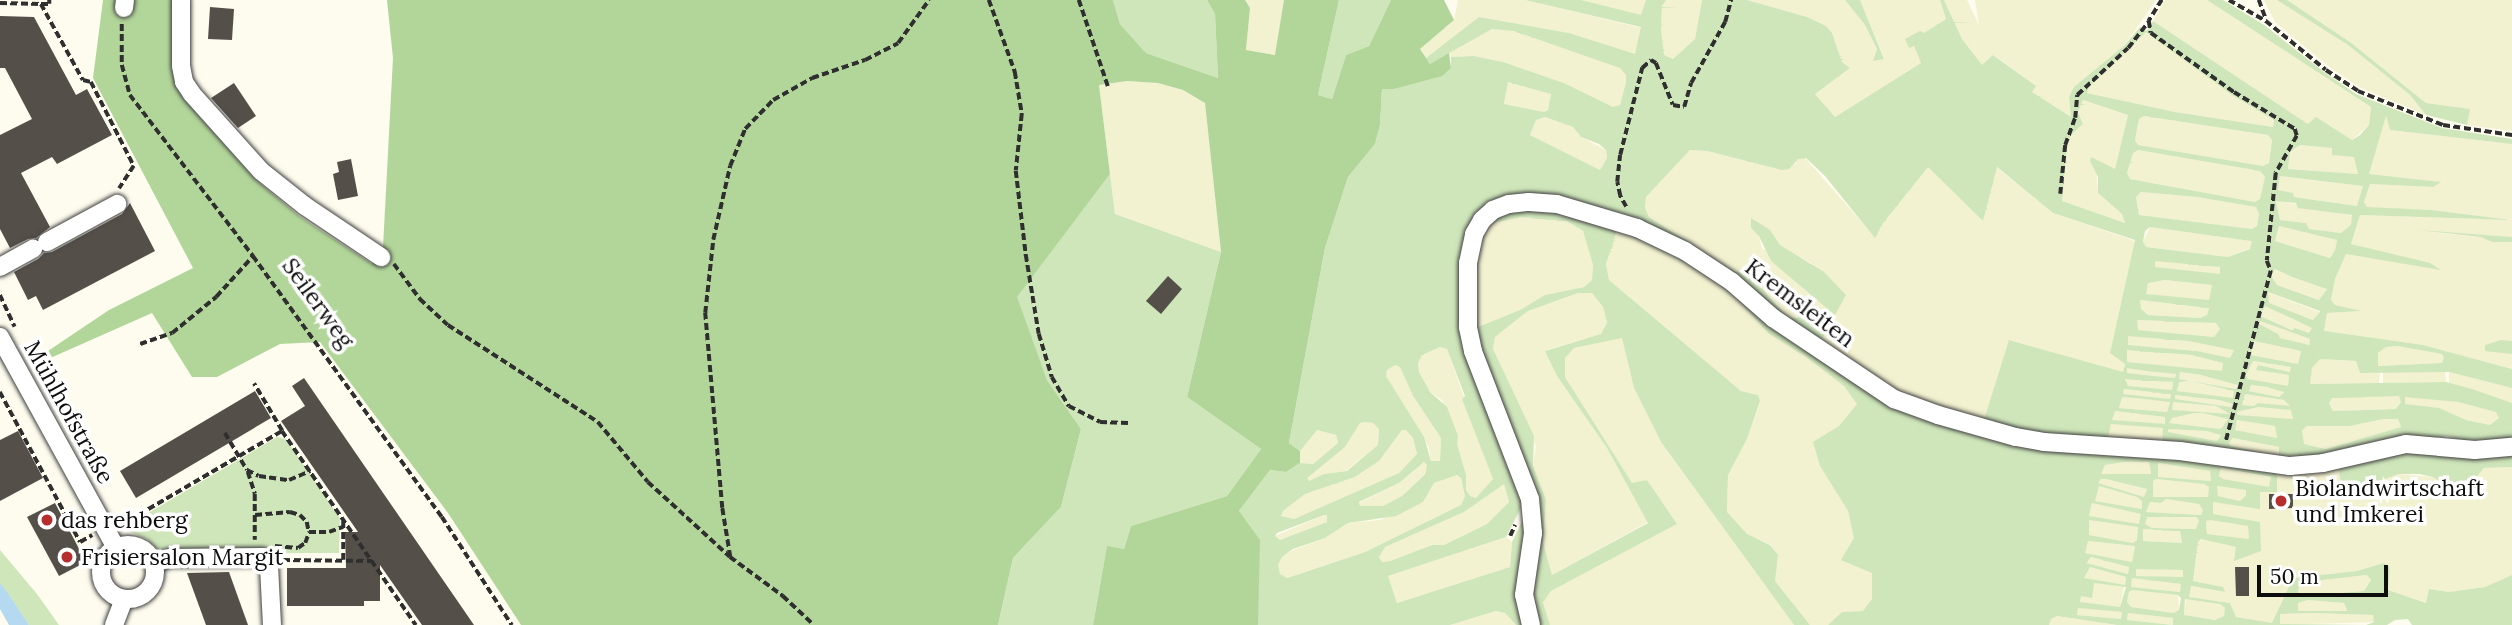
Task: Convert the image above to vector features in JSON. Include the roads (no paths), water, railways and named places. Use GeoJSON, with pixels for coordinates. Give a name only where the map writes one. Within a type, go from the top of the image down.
{"type":"FeatureCollection","features":[{"type":"Feature","properties":{"kind":"street"},"geometry":{"type":"LineString","coordinates":[[181,0],[181,66],[184,82],[192,94],[261,171],[305,206],[381,257]]}},
{"type":"Feature","properties":{"kind":"street","name":"Kremsleiten"},"geometry":{"type":"LineString","coordinates":[[1531,625],[1524,595],[1533,533],[1530,499],[1515,452],[1473,351],[1468,327],[1468,263],[1474,234],[1482,220],[1493,210],[1530,202],[1591,212],[1637,228],[1685,251],[1732,282],[1773,318],[1894,398],[1938,415],[2044,442],[2221,456],[2290,466],[2323,463],[2406,444],[2475,450],[2512,447]]}},
{"type":"Feature","properties":{"kind":"street"},"geometry":{"type":"LineString","coordinates":[[0,267],[117,204]]}},
{"type":"Feature","properties":{"kind":"street","name":"Mühlhofstraße"},"geometry":{"type":"LineString","coordinates":[[0,337],[116,548]]}},
{"type":"Feature","properties":{"kind":"street"},"geometry":{"type":"LineString","coordinates":[[138,547],[153,563],[154,580],[149,588],[134,598],[124,598],[108,591],[101,576],[104,560],[116,548],[138,547]]}},
{"type":"Feature","properties":{"kind":"street"},"geometry":{"type":"LineString","coordinates":[[153,563],[170,558],[259,554],[270,575],[272,625]]}},
{"type":"Feature","properties":{"kind":"street"},"geometry":{"type":"LineString","coordinates":[[114,625],[124,598]]}},
{"type":"Feature","properties":{"kind":"water"},"geometry":{"type":"Polygon","coordinates":[[[0,583],[29,625],[9,625],[0,609],[0,583]]]}},
{"type":"Feature","properties":{"kind":"place","name":"Biolandwirtschaft und Imkerei"},"geometry":{"type":"Point","coordinates":[2281,501]}},
{"type":"Feature","properties":{"kind":"place","name":"das rehberg"},"geometry":{"type":"Point","coordinates":[47,520]}},
{"type":"Feature","properties":{"kind":"place","name":"Frisiersalon Margit"},"geometry":{"type":"Point","coordinates":[67,557]}}]}
